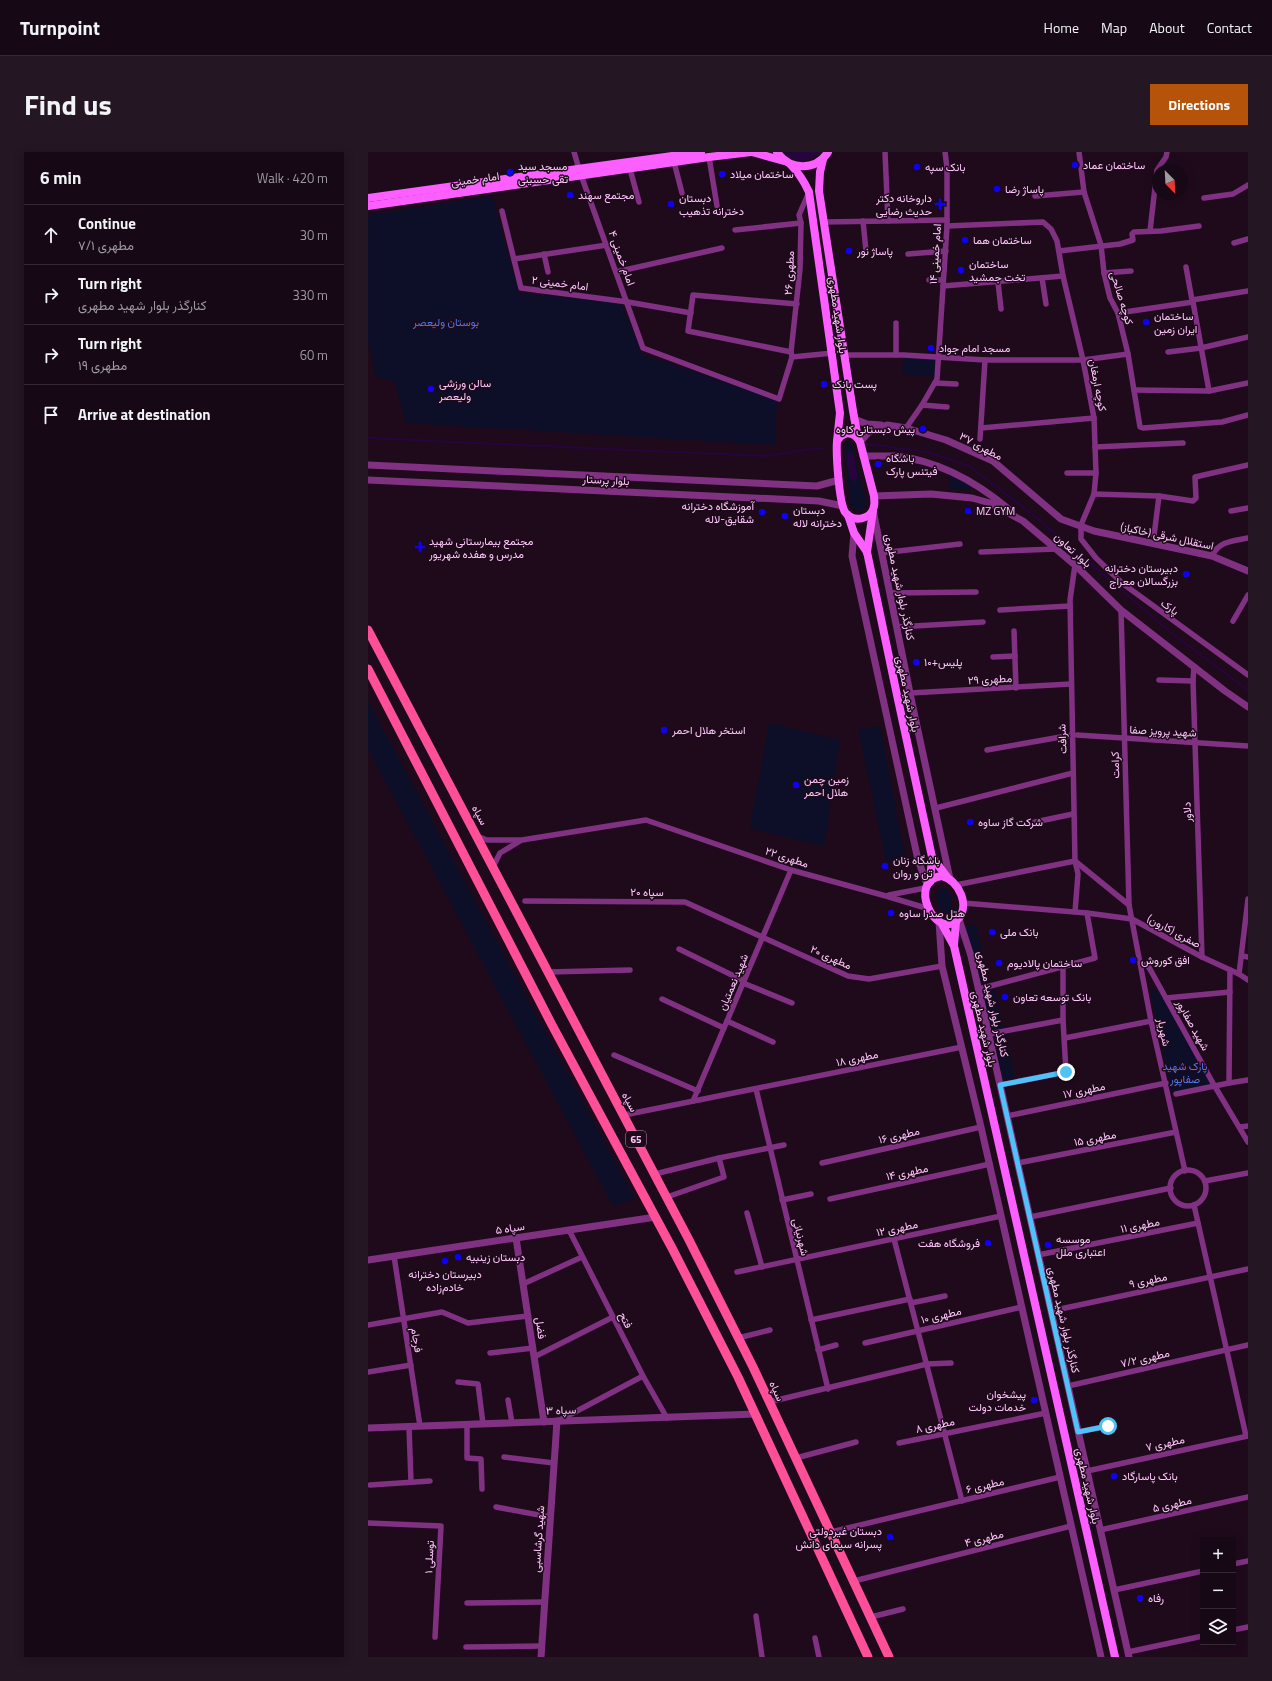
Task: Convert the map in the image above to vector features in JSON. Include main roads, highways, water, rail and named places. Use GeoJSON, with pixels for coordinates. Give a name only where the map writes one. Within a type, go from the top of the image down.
{"type":"FeatureCollection","features":[{"type":"Feature","properties":{"kind":"main road","name":"امام خمینی"},"geometry":{"type":"LineString","coordinates":[[368,206],[701,152]]}},
{"type":"Feature","properties":{"kind":"main road","name":"امام خمینی"},"geometry":{"type":"LineString","coordinates":[[368,198],[580,172],[630,169],[673,157],[709,157],[752,152],[800,167],[810,166],[822,159]]}},
{"type":"Feature","properties":{"kind":"main road"},"geometry":{"type":"LineString","coordinates":[[777,152],[788,163]]}},
{"type":"Feature","properties":{"kind":"main road"},"geometry":{"type":"LineString","coordinates":[[822,159],[828,152]]}},
{"type":"Feature","properties":{"kind":"main road","name":"بلوار شهید مطهری"},"geometry":{"type":"LineString","coordinates":[[822,159],[819,191],[844,355],[854,419],[874,496],[875,505],[867,552],[932,857],[951,880]]}},
{"type":"Feature","properties":{"kind":"main road","name":"بلوار شهید مطهری"},"geometry":{"type":"LineString","coordinates":[[788,163],[798,172],[809,192],[833,353],[840,413],[838,441],[839,480],[843,506],[848,515],[854,533],[867,552]]}},
{"type":"Feature","properties":{"kind":"main road"},"geometry":{"type":"LineString","coordinates":[[838,441],[841,436],[847,433],[853,434],[859,440]]}},
{"type":"Feature","properties":{"kind":"main road"},"geometry":{"type":"LineString","coordinates":[[848,515],[859,519],[869,515],[873,511]]}},
{"type":"Feature","properties":{"kind":"main road","name":"سپاه"},"geometry":{"type":"LineString","coordinates":[[368,630],[667,1197],[771,1405],[889,1657]]}},
{"type":"Feature","properties":{"kind":"main road","name":"65"},"geometry":{"type":"LineString","coordinates":[[368,669],[552,1025],[656,1217],[756,1414],[868,1657]]}},
{"type":"Feature","properties":{"kind":"main road"},"geometry":{"type":"LineString","coordinates":[[928,885],[938,877],[951,880],[962,895],[962,911],[957,920],[952,924],[941,923],[933,916],[929,909],[928,885],[932,857]]}},
{"type":"Feature","properties":{"kind":"main road"},"geometry":{"type":"LineString","coordinates":[[954,946],[957,920]]}},
{"type":"Feature","properties":{"kind":"main road","name":"بلوار شهید مطهری"},"geometry":{"type":"LineString","coordinates":[[941,923],[954,946],[1115,1657]]}},
{"type":"Feature","properties":{"kind":"main road"},"geometry":{"type":"LineString","coordinates":[[756,1414],[771,1405]]}},
{"type":"Feature","properties":{"kind":"waterway"},"geometry":{"type":"LineString","coordinates":[[368,438],[763,456],[822,448]]}},
{"type":"Feature","properties":{"kind":"waterway"},"geometry":{"type":"LineString","coordinates":[[867,444],[927,452],[969,466],[1037,518],[1174,635],[1248,690]]}},
{"type":"Feature","properties":{"kind":"place","name":"ساختمان عماد"},"geometry":{"type":"Point","coordinates":[1075,165]}},
{"type":"Feature","properties":{"kind":"place","name":"بانک سپه"},"geometry":{"type":"Point","coordinates":[917,167]}},
{"type":"Feature","properties":{"kind":"place","name":"مسجد سید تقی حسینی"},"geometry":{"type":"Point","coordinates":[510,172]}},
{"type":"Feature","properties":{"kind":"place","name":"ساختمان میلاد"},"geometry":{"type":"Point","coordinates":[722,174]}},
{"type":"Feature","properties":{"kind":"place","name":"پاساژ رضا"},"geometry":{"type":"Point","coordinates":[997,189]}},
{"type":"Feature","properties":{"kind":"place","name":"مجتمع سهند"},"geometry":{"type":"Point","coordinates":[570,195]}},
{"type":"Feature","properties":{"kind":"place","name":"دبستان دخترانه تذهیب"},"geometry":{"type":"Point","coordinates":[671,204]}},
{"type":"Feature","properties":{"kind":"place","name":"داروخانه دکتر حدیث رضایی"},"geometry":{"type":"Point","coordinates":[940,204]}},
{"type":"Feature","properties":{"kind":"place","name":"ساختمان هما"},"geometry":{"type":"Point","coordinates":[965,240]}},
{"type":"Feature","properties":{"kind":"place","name":"پاساژ نور"},"geometry":{"type":"Point","coordinates":[849,251]}},
{"type":"Feature","properties":{"kind":"place","name":"ساختمان تخت جمشید"},"geometry":{"type":"Point","coordinates":[961,270]}},
{"type":"Feature","properties":{"kind":"place","name":"ساختمان ایران زمین"},"geometry":{"type":"Point","coordinates":[1146,322]}},
{"type":"Feature","properties":{"kind":"place","name":"مسجد امام جواد"},"geometry":{"type":"Point","coordinates":[931,348]}},
{"type":"Feature","properties":{"kind":"place","name":"پست بانک"},"geometry":{"type":"Point","coordinates":[824,384]}},
{"type":"Feature","properties":{"kind":"place","name":"سالن ورزشی ولیعصر"},"geometry":{"type":"Point","coordinates":[431,389]}},
{"type":"Feature","properties":{"kind":"place","name":"پیش دبستانی کاوه"},"geometry":{"type":"Point","coordinates":[923,429]}},
{"type":"Feature","properties":{"kind":"place","name":"باشگاه فیتنس پارک"},"geometry":{"type":"Point","coordinates":[878,464]}},
{"type":"Feature","properties":{"kind":"place","name":"MZ GYM"},"geometry":{"type":"Point","coordinates":[968,511]}},
{"type":"Feature","properties":{"kind":"place","name":"آموزشگاه دخترانه شقایق-لاله"},"geometry":{"type":"Point","coordinates":[762,512]}},
{"type":"Feature","properties":{"kind":"place","name":"دبستان دخترانه لاله"},"geometry":{"type":"Point","coordinates":[785,516]}},
{"type":"Feature","properties":{"kind":"place","name":"مجتمع بیمارستانی شهید مدرس و هفده شهریور"},"geometry":{"type":"Point","coordinates":[420,547]}},
{"type":"Feature","properties":{"kind":"place","name":"دبیرستان دخترانه بزرگسالان معراج"},"geometry":{"type":"Point","coordinates":[1186,574]}},
{"type":"Feature","properties":{"kind":"place","name":"پلیس+۱۰"},"geometry":{"type":"Point","coordinates":[916,662]}},
{"type":"Feature","properties":{"kind":"place","name":"استخر هلال احمر"},"geometry":{"type":"Point","coordinates":[664,730]}},
{"type":"Feature","properties":{"kind":"place","name":"زمین چمن هلال احمر"},"geometry":{"type":"Point","coordinates":[796,785]}},
{"type":"Feature","properties":{"kind":"place","name":"شرکت گاز ساوه"},"geometry":{"type":"Point","coordinates":[970,822]}},
{"type":"Feature","properties":{"kind":"place","name":"باشگاه زنان تن و روان"},"geometry":{"type":"Point","coordinates":[885,866]}},
{"type":"Feature","properties":{"kind":"place","name":"هتل صدرا ساوه"},"geometry":{"type":"Point","coordinates":[891,913]}},
{"type":"Feature","properties":{"kind":"place","name":"بانک ملی"},"geometry":{"type":"Point","coordinates":[992,932]}},
{"type":"Feature","properties":{"kind":"place","name":"افق کوروش"},"geometry":{"type":"Point","coordinates":[1133,960]}},
{"type":"Feature","properties":{"kind":"place","name":"ساختمان پالادیوم"},"geometry":{"type":"Point","coordinates":[999,963]}},
{"type":"Feature","properties":{"kind":"place","name":"بانک توسعه تعاون"},"geometry":{"type":"Point","coordinates":[1005,997]}},
{"type":"Feature","properties":{"kind":"place","name":"فروشگاه هفت"},"geometry":{"type":"Point","coordinates":[988,1243]}},
{"type":"Feature","properties":{"kind":"place","name":"موسسه اعتباری ملل"},"geometry":{"type":"Point","coordinates":[1048,1245]}},
{"type":"Feature","properties":{"kind":"place","name":"دبستان زینبیه"},"geometry":{"type":"Point","coordinates":[458,1257]}},
{"type":"Feature","properties":{"kind":"place","name":"دبیرستان دخترانه خادم‌زاده"},"geometry":{"type":"Point","coordinates":[445,1261]}},
{"type":"Feature","properties":{"kind":"place","name":"پیشخوان خدمات دولت"},"geometry":{"type":"Point","coordinates":[1034,1400]}},
{"type":"Feature","properties":{"kind":"place","name":"بانک پاسارگاد"},"geometry":{"type":"Point","coordinates":[1114,1476]}},
{"type":"Feature","properties":{"kind":"place","name":"دبستان غیردولتی پسرانه سیمای دانش"},"geometry":{"type":"Point","coordinates":[890,1537]}},
{"type":"Feature","properties":{"kind":"place","name":"رفاه"},"geometry":{"type":"Point","coordinates":[1140,1598]}},
{"type":"Feature","properties":{"kind":"park label","name":"بوستان ولیعصر"},"geometry":{"type":"Point","coordinates":[446,322]}},
{"type":"Feature","properties":{"kind":"park label","name":"پارک شهید صفاپور"},"geometry":{"type":"Point","coordinates":[1185,1072]}}]}
